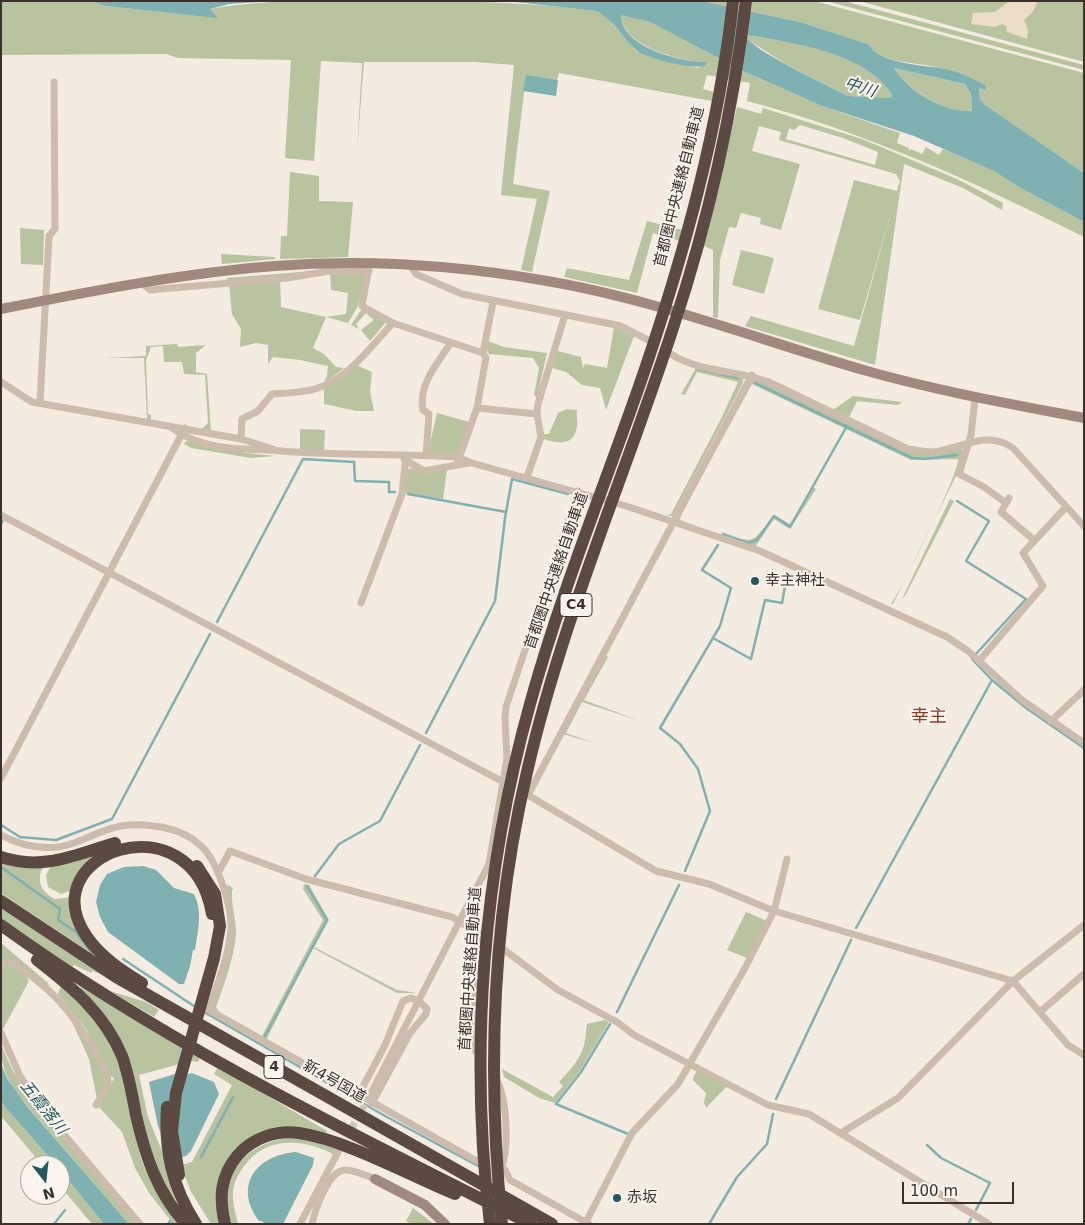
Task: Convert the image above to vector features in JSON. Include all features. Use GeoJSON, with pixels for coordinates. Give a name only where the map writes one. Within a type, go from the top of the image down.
{"type":"FeatureCollection","features":[{"type":"Feature","properties":{"kind":"highway","name":"首都圏中央連絡自動車道"},"geometry":{"type":"LineString","coordinates":[[490,1224],[482,1125],[482,1017],[490,903],[504,818],[520,741],[544,657],[642,377],[685,242],[712,128],[733,1]]}},
{"type":"Feature","properties":{"kind":"highway","name":"首都圏中央連絡自動車道"},"geometry":{"type":"LineString","coordinates":[[502,1224],[494,1124],[495,1010],[502,914],[516,824],[527,771],[562,649],[673,328],[694,260],[730,106],[746,1]]}},
{"type":"Feature","properties":{"kind":"highway"},"geometry":{"type":"LineString","coordinates":[[1,857],[24,863],[49,863],[118,842],[143,840],[166,844],[178,850],[215,894],[220,926],[214,958],[180,1074],[174,1101],[172,1131],[176,1176],[180,1196],[196,1224]]}},
{"type":"Feature","properties":{"kind":"highway"},"geometry":{"type":"LineString","coordinates":[[195,868],[171,854],[151,847],[120,848],[102,856],[85,872],[77,892],[77,913],[85,935],[101,954],[131,976],[268,1057],[296,1079]]}},
{"type":"Feature","properties":{"kind":"highway","name":"新4号国道"},"geometry":{"type":"LineString","coordinates":[[1,901],[116,977],[552,1224]]}},
{"type":"Feature","properties":{"kind":"highway","name":"4"},"geometry":{"type":"LineString","coordinates":[[1,925],[72,975],[330,1123],[532,1224]]}},
{"type":"Feature","properties":{"kind":"highway"},"geometry":{"type":"LineString","coordinates":[[1,930],[78,992],[106,1026],[126,1068],[140,1132],[152,1173],[168,1201],[186,1224]]}},
{"type":"Feature","properties":{"kind":"highway"},"geometry":{"type":"LineString","coordinates":[[226,1224],[220,1193],[224,1176],[232,1163],[246,1148],[263,1137],[290,1133],[319,1138],[351,1149],[527,1224]]}},
{"type":"Feature","properties":{"kind":"highway"},"geometry":{"type":"LineString","coordinates":[[176,1176],[187,1199],[203,1224]]}},
{"type":"Feature","properties":{"kind":"street"},"geometry":{"type":"LineString","coordinates":[[40,403],[49,236],[55,229],[54,82]]}},
{"type":"Feature","properties":{"kind":"street"},"geometry":{"type":"LineString","coordinates":[[1,309],[142,283],[249,268],[410,265],[542,280],[612,295],[867,371],[975,398],[1084,418]]}},
{"type":"Feature","properties":{"kind":"street"},"geometry":{"type":"LineString","coordinates":[[410,265],[416,274],[462,294],[493,302],[621,326],[658,346],[677,360],[752,375],[908,448],[931,452],[985,439],[1008,444],[1084,526]]}},
{"type":"Feature","properties":{"kind":"street"},"geometry":{"type":"LineString","coordinates":[[369,267],[362,306],[393,322],[450,344],[483,354]]}},
{"type":"Feature","properties":{"kind":"street"},"geometry":{"type":"LineString","coordinates":[[458,461],[477,408],[486,358],[483,354],[493,302]]}},
{"type":"Feature","properties":{"kind":"street"},"geometry":{"type":"LineString","coordinates":[[527,477],[540,437],[536,414],[551,356],[565,315]]}},
{"type":"Feature","properties":{"kind":"street"},"geometry":{"type":"LineString","coordinates":[[241,439],[242,419],[258,411],[272,394],[306,391],[332,382],[357,360],[393,322]]}},
{"type":"Feature","properties":{"kind":"street"},"geometry":{"type":"LineString","coordinates":[[426,456],[429,414],[423,410],[423,392],[427,380],[450,344]]}},
{"type":"Feature","properties":{"kind":"street"},"geometry":{"type":"LineString","coordinates":[[528,795],[752,375]]}},
{"type":"Feature","properties":{"kind":"street"},"geometry":{"type":"LineString","coordinates":[[1,382],[32,402],[169,426],[184,432],[241,439],[278,451]]}},
{"type":"Feature","properties":{"kind":"street"},"geometry":{"type":"LineString","coordinates":[[975,398],[968,443],[959,474],[1007,501],[1001,512],[1034,540]]}},
{"type":"Feature","properties":{"kind":"street"},"geometry":{"type":"LineString","coordinates":[[477,408],[536,414]]}},
{"type":"Feature","properties":{"kind":"street"},"geometry":{"type":"LineString","coordinates":[[184,432],[196,442],[248,451],[405,458],[426,456],[472,463],[578,491],[760,551],[946,637],[979,661],[1022,700],[1084,743]]}},
{"type":"Feature","properties":{"kind":"street"},"geometry":{"type":"LineString","coordinates":[[1,778],[184,432]]}},
{"type":"Feature","properties":{"kind":"street"},"geometry":{"type":"LineString","coordinates":[[405,458],[424,471],[458,461]]}},
{"type":"Feature","properties":{"kind":"street"},"geometry":{"type":"LineString","coordinates":[[361,604],[402,494],[405,458]]}},
{"type":"Feature","properties":{"kind":"street"},"geometry":{"type":"LineString","coordinates":[[371,1100],[489,864],[508,752],[506,707],[578,491]]}},
{"type":"Feature","properties":{"kind":"street"},"geometry":{"type":"LineString","coordinates":[[979,661],[1043,586],[1024,553],[1066,507]]}},
{"type":"Feature","properties":{"kind":"street"},"geometry":{"type":"LineString","coordinates":[[1,515],[528,795],[656,871],[709,884],[774,911],[1013,981],[1068,1044],[1084,1055]]}},
{"type":"Feature","properties":{"kind":"street"},"geometry":{"type":"LineString","coordinates":[[1050,721],[1084,690]]}},
{"type":"Feature","properties":{"kind":"street"},"geometry":{"type":"LineString","coordinates":[[1,834],[23,845],[52,848],[75,843],[97,832],[122,826],[160,827],[180,833],[199,843],[208,854],[226,894],[231,930],[228,948],[209,1010],[358,1096],[371,1100],[475,1160],[502,1166]]}},
{"type":"Feature","properties":{"kind":"street"},"geometry":{"type":"LineString","coordinates":[[218,873],[230,851],[306,879],[438,912],[461,922],[510,953],[558,990],[618,1022],[634,1035],[768,1104],[809,1114],[989,1224]]}},
{"type":"Feature","properties":{"kind":"street"},"geometry":{"type":"LineString","coordinates":[[478,933],[473,1043],[475,1050],[498,1082],[502,1095],[506,1152],[502,1166],[510,1180],[587,1223],[632,1133],[678,1084],[691,1063],[774,911],[787,858]]}},
{"type":"Feature","properties":{"kind":"street"},"geometry":{"type":"LineString","coordinates":[[841,1133],[898,1098],[1013,981],[1084,925]]}},
{"type":"Feature","properties":{"kind":"street"},"geometry":{"type":"LineString","coordinates":[[1,963],[11,962],[50,990],[78,1022],[103,1067],[108,1081],[106,1089],[96,1105]]}},
{"type":"Feature","properties":{"kind":"street"},"geometry":{"type":"LineString","coordinates":[[1041,1011],[1084,974]]}},
{"type":"Feature","properties":{"kind":"street"},"geometry":{"type":"LineString","coordinates":[[358,1096],[385,1045],[403,1001],[408,998],[419,1001],[427,1009],[426,1014],[410,1033],[371,1100]]}},
{"type":"Feature","properties":{"kind":"street"},"geometry":{"type":"LineString","coordinates":[[1,1033],[20,1076],[38,1104],[140,1224]]}},
{"type":"Feature","properties":{"kind":"street"},"geometry":{"type":"LineString","coordinates":[[300,1224],[338,1152]]}},
{"type":"Feature","properties":{"kind":"street"},"geometry":{"type":"LineString","coordinates":[[312,1224],[319,1202],[336,1174],[345,1170],[375,1180],[425,1205],[445,1224]]}},
{"type":"Feature","properties":{"kind":"green space"},"geometry":{"type":"Polygon","coordinates":[[[1,1],[90,1],[106,6],[217,17],[210,9],[246,4],[283,2],[447,1],[566,7],[596,11],[608,17],[636,51],[698,68],[706,62],[668,55],[641,43],[630,35],[623,25],[621,14],[650,22],[743,71],[822,106],[900,133],[897,143],[909,148],[909,151],[911,149],[922,154],[926,147],[939,155],[943,149],[993,170],[1019,187],[1084,222],[1084,237],[961,178],[877,143],[791,113],[747,101],[750,83],[707,75],[703,89],[714,92],[712,101],[559,73],[557,80],[526,76],[513,184],[550,191],[532,272],[521,270],[537,199],[501,195],[514,65],[475,62],[364,62],[357,151],[362,63],[321,61],[314,161],[285,158],[291,60],[178,58],[166,54],[1,55],[1,1]]]}},
{"type":"Feature","properties":{"kind":"green space"},"geometry":{"type":"Polygon","coordinates":[[[702,1],[814,1],[1084,73],[1084,173],[984,104],[980,99],[979,88],[985,86],[971,79],[941,68],[902,62],[886,57],[873,50],[868,44],[800,22],[702,1]]]}},
{"type":"Feature","properties":{"kind":"green space"},"geometry":{"type":"Polygon","coordinates":[[[826,1],[844,1],[1084,65],[1084,70],[826,1]]]}},
{"type":"Feature","properties":{"kind":"green space"},"geometry":{"type":"Polygon","coordinates":[[[859,1],[1084,1],[1084,62],[859,1]]]}},
{"type":"Feature","properties":{"kind":"green space"},"geometry":{"type":"Polygon","coordinates":[[[739,34],[801,45],[843,57],[862,66],[878,79],[892,94],[891,98],[848,96],[792,68],[739,34]]]}},
{"type":"Feature","properties":{"kind":"green space"},"geometry":{"type":"Polygon","coordinates":[[[894,68],[965,84],[971,94],[972,111],[952,109],[935,103],[912,87],[894,68]]]}},
{"type":"Feature","properties":{"kind":"green space"},"geometry":{"type":"Polygon","coordinates":[[[737,107],[761,114],[763,108],[862,139],[957,179],[1003,203],[1002,210],[963,188],[904,164],[875,365],[745,326],[751,316],[854,346],[892,209],[860,320],[818,309],[854,180],[897,191],[900,181],[896,174],[779,140],[781,132],[759,126],[752,151],[800,164],[781,230],[760,224],[761,218],[741,213],[736,228],[729,227],[720,260],[718,318],[713,317],[713,250],[704,246],[737,107]],[[800,125],[794,130],[789,128],[786,139],[875,165],[878,152],[843,138],[800,125]]]}},
{"type":"Feature","properties":{"kind":"green space"},"geometry":{"type":"Polygon","coordinates":[[[290,172],[319,176],[319,201],[353,202],[348,257],[280,259],[281,236],[287,236],[290,172]]]}},
{"type":"Feature","properties":{"kind":"green space"},"geometry":{"type":"Polygon","coordinates":[[[647,221],[683,230],[680,241],[653,233],[637,293],[564,277],[567,268],[629,280],[647,221]]]}},
{"type":"Feature","properties":{"kind":"green space"},"geometry":{"type":"Polygon","coordinates":[[[20,228],[44,230],[43,265],[21,264],[20,228]]]}},
{"type":"Feature","properties":{"kind":"green space"},"geometry":{"type":"Polygon","coordinates":[[[741,250],[774,258],[764,294],[732,285],[741,250]]]}},
{"type":"Feature","properties":{"kind":"green space"},"geometry":{"type":"Polygon","coordinates":[[[221,254],[275,257],[275,259],[222,264],[221,254]]]}},
{"type":"Feature","properties":{"kind":"green space"},"geometry":{"type":"Polygon","coordinates":[[[313,271],[313,273],[227,280],[227,278],[313,271]]]}},
{"type":"Feature","properties":{"kind":"green space"},"geometry":{"type":"Polygon","coordinates":[[[330,274],[364,274],[365,277],[358,306],[348,323],[326,317],[346,314],[348,293],[331,290],[330,274]]]}},
{"type":"Feature","properties":{"kind":"green space"},"geometry":{"type":"Polygon","coordinates":[[[280,280],[281,307],[326,317],[313,348],[324,354],[336,367],[344,368],[323,384],[327,376],[328,366],[273,357],[268,364],[268,345],[256,343],[240,347],[241,329],[232,314],[229,283],[280,280]]]}},
{"type":"Feature","properties":{"kind":"green space"},"geometry":{"type":"Polygon","coordinates":[[[362,309],[387,321],[370,341],[361,330],[374,320],[366,313],[356,324],[359,329],[351,325],[362,309]]]}},
{"type":"Feature","properties":{"kind":"green space"},"geometry":{"type":"Polygon","coordinates":[[[614,327],[634,336],[606,410],[600,388],[582,385],[566,372],[549,367],[554,350],[581,357],[583,368],[585,364],[607,368],[614,327]]]}},
{"type":"Feature","properties":{"kind":"green space"},"geometry":{"type":"Polygon","coordinates":[[[488,341],[504,347],[547,353],[537,398],[534,395],[539,368],[533,358],[489,354],[486,348],[488,341]]]}},
{"type":"Feature","properties":{"kind":"green space"},"geometry":{"type":"Polygon","coordinates":[[[177,344],[178,347],[206,345],[196,353],[196,372],[207,374],[211,431],[202,429],[208,423],[205,375],[184,374],[182,362],[164,362],[163,346],[151,347],[146,360],[148,414],[151,415],[151,420],[147,419],[144,358],[105,358],[146,356],[146,346],[177,344]]]}},
{"type":"Feature","properties":{"kind":"green space"},"geometry":{"type":"Polygon","coordinates":[[[356,365],[372,372],[370,391],[374,411],[357,411],[324,404],[324,388],[356,365]]]}},
{"type":"Feature","properties":{"kind":"green space"},"geometry":{"type":"Polygon","coordinates":[[[697,366],[739,374],[743,379],[743,383],[673,516],[665,515],[671,514],[722,417],[738,382],[697,372],[685,395],[681,394],[697,366]]]}},
{"type":"Feature","properties":{"kind":"green space"},"geometry":{"type":"Polygon","coordinates":[[[753,379],[762,380],[907,451],[930,454],[961,448],[964,451],[958,472],[934,521],[950,484],[958,459],[911,460],[752,384],[681,514],[680,520],[710,532],[680,522],[677,517],[750,380],[753,379]]]}},
{"type":"Feature","properties":{"kind":"green space"},"geometry":{"type":"Polygon","coordinates":[[[853,396],[902,402],[898,405],[857,401],[849,417],[833,410],[853,396]]]}},
{"type":"Feature","properties":{"kind":"green space"},"geometry":{"type":"Polygon","coordinates":[[[567,409],[577,410],[577,426],[573,437],[564,442],[543,439],[543,434],[549,434],[558,413],[567,409]]]}},
{"type":"Feature","properties":{"kind":"green space"},"geometry":{"type":"Polygon","coordinates":[[[437,413],[469,422],[458,453],[455,455],[431,455],[428,452],[437,413]]]}},
{"type":"Feature","properties":{"kind":"green space"},"geometry":{"type":"Polygon","coordinates":[[[300,429],[325,430],[324,452],[300,449],[300,429]]]}},
{"type":"Feature","properties":{"kind":"green space"},"geometry":{"type":"Polygon","coordinates":[[[186,441],[246,453],[275,456],[251,458],[191,448],[184,444],[186,441]]]}},
{"type":"Feature","properties":{"kind":"green space"},"geometry":{"type":"Polygon","coordinates":[[[411,468],[425,474],[447,469],[443,499],[405,493],[407,470],[411,468]]]}},
{"type":"Feature","properties":{"kind":"green space"},"geometry":{"type":"Polygon","coordinates":[[[813,487],[816,489],[790,529],[774,519],[755,547],[720,535],[722,532],[741,539],[752,539],[757,536],[774,515],[790,524],[813,487]]]}},
{"type":"Feature","properties":{"kind":"green space"},"geometry":{"type":"Polygon","coordinates":[[[950,499],[954,501],[902,599],[950,499]]]}},
{"type":"Feature","properties":{"kind":"green space"},"geometry":{"type":"Polygon","coordinates":[[[605,655],[608,657],[584,700],[640,721],[582,702],[566,733],[597,744],[563,734],[605,655]]]}},
{"type":"Feature","properties":{"kind":"green space"},"geometry":{"type":"Polygon","coordinates":[[[92,853],[93,857],[73,890],[61,894],[48,887],[46,875],[52,865],[92,853]]]}},
{"type":"Feature","properties":{"kind":"green space"},"geometry":{"type":"Polygon","coordinates":[[[1,861],[43,867],[40,881],[43,889],[55,899],[72,897],[71,905],[120,972],[2,894],[1,861]]]}},
{"type":"Feature","properties":{"kind":"green space"},"geometry":{"type":"Polygon","coordinates":[[[304,884],[309,885],[329,920],[314,947],[397,990],[418,993],[397,993],[313,948],[266,1040],[213,1009],[232,936],[233,918],[226,887],[228,885],[233,888],[232,897],[236,934],[231,962],[216,1007],[219,1012],[262,1036],[323,920],[303,889],[304,884]]]}},
{"type":"Feature","properties":{"kind":"green space"},"geometry":{"type":"Polygon","coordinates":[[[1,906],[102,975],[93,971],[91,973],[74,965],[72,967],[1,920],[1,906]]]}},
{"type":"Feature","properties":{"kind":"green space"},"geometry":{"type":"Polygon","coordinates":[[[746,912],[767,921],[747,958],[727,950],[746,912]]]}},
{"type":"Feature","properties":{"kind":"green space"},"geometry":{"type":"Polygon","coordinates":[[[1,943],[48,983],[49,986],[15,961],[1,960],[1,943]]]}},
{"type":"Feature","properties":{"kind":"green space"},"geometry":{"type":"Polygon","coordinates":[[[8,964],[25,975],[29,981],[2,1031],[1,965],[8,964]]]}},
{"type":"Feature","properties":{"kind":"green space"},"geometry":{"type":"Polygon","coordinates":[[[61,985],[92,1016],[105,1034],[115,1053],[124,1080],[143,1164],[154,1188],[178,1224],[170,1224],[171,1221],[149,1193],[135,1168],[122,1132],[99,1107],[114,1078],[110,1076],[86,1029],[58,994],[61,985]]]}},
{"type":"Feature","properties":{"kind":"green space"},"geometry":{"type":"Polygon","coordinates":[[[81,987],[200,1057],[198,1062],[191,1061],[139,1075],[148,1117],[164,1156],[175,1199],[173,1200],[152,1158],[133,1074],[79,990],[81,987]]]}},
{"type":"Feature","properties":{"kind":"green space"},"geometry":{"type":"Polygon","coordinates":[[[110,991],[146,1002],[159,1010],[154,1017],[110,991]]]}},
{"type":"Feature","properties":{"kind":"green space"},"geometry":{"type":"Polygon","coordinates":[[[69,1015],[96,1056],[104,1074],[104,1086],[97,1099],[89,1059],[69,1015]]]}},
{"type":"Feature","properties":{"kind":"green space"},"geometry":{"type":"Polygon","coordinates":[[[605,1020],[609,1022],[579,1072],[555,1103],[539,1098],[504,1077],[502,1069],[553,1097],[563,1086],[559,1082],[582,1052],[587,1024],[605,1020]]]}},
{"type":"Feature","properties":{"kind":"green space"},"geometry":{"type":"Polygon","coordinates":[[[1,1045],[13,1071],[26,1092],[136,1224],[129,1224],[18,1095],[5,1072],[1,1045]]]}},
{"type":"Feature","properties":{"kind":"green space"},"geometry":{"type":"Polygon","coordinates":[[[218,1067],[327,1131],[325,1137],[296,1129],[235,1152],[220,1224],[211,1224],[190,1190],[181,1165],[192,1162],[232,1085],[214,1074],[218,1067]]]}},
{"type":"Feature","properties":{"kind":"green space"},"geometry":{"type":"Polygon","coordinates":[[[698,1070],[727,1086],[706,1108],[704,1102],[706,1093],[693,1080],[698,1070]]]}},
{"type":"Feature","properties":{"kind":"green space"},"geometry":{"type":"Polygon","coordinates":[[[1,1100],[47,1155],[34,1155],[1,1116],[1,1100]]]}},
{"type":"Feature","properties":{"kind":"green space"},"geometry":{"type":"Polygon","coordinates":[[[289,1138],[304,1139],[336,1149],[333,1154],[310,1145],[286,1143],[264,1149],[254,1156],[242,1168],[235,1184],[233,1200],[238,1224],[231,1224],[227,1207],[227,1192],[230,1178],[237,1166],[247,1155],[259,1147],[273,1141],[289,1138]]]}},
{"type":"Feature","properties":{"kind":"green space"},"geometry":{"type":"Polygon","coordinates":[[[70,1182],[104,1224],[92,1224],[70,1198],[70,1182]]]}},
{"type":"Feature","properties":{"kind":"green space"},"geometry":{"type":"Polygon","coordinates":[[[413,1208],[434,1224],[411,1224],[406,1221],[413,1208]]]}},
{"type":"Feature","properties":{"kind":"shaded area"},"geometry":{"type":"Polygon","coordinates":[[[1009,1],[1038,1],[1032,13],[1024,20],[1028,30],[1027,39],[1007,32],[1006,26],[1002,24],[995,27],[971,24],[973,13],[995,12],[1009,1]]]}},
{"type":"Feature","properties":{"kind":"water"},"geometry":{"type":"Polygon","coordinates":[[[90,1],[274,1],[229,4],[210,9],[218,18],[106,6],[90,1]]]}},
{"type":"Feature","properties":{"kind":"water"},"geometry":{"type":"Polygon","coordinates":[[[507,1],[702,1],[800,22],[868,44],[883,56],[894,60],[963,74],[985,85],[986,90],[979,88],[980,99],[984,104],[1084,173],[1084,222],[1019,187],[994,171],[914,136],[822,106],[743,71],[650,22],[621,15],[624,26],[631,36],[641,44],[668,56],[706,62],[706,65],[681,65],[658,60],[640,53],[608,19],[596,11],[507,1]],[[741,34],[761,50],[792,68],[848,96],[891,98],[892,94],[879,79],[863,67],[844,58],[802,45],[741,34]],[[894,68],[912,88],[935,103],[952,109],[972,111],[971,94],[965,84],[894,68]]]}},
{"type":"Feature","properties":{"kind":"water"},"geometry":{"type":"Polygon","coordinates":[[[526,75],[558,80],[556,96],[523,91],[526,75]]]}},
{"type":"Feature","properties":{"kind":"water"},"geometry":{"type":"Polygon","coordinates":[[[143,866],[156,870],[174,888],[194,894],[197,901],[199,922],[195,950],[193,950],[184,984],[179,984],[108,932],[100,917],[96,902],[100,885],[107,874],[124,867],[143,866]]]}},
{"type":"Feature","properties":{"kind":"water"},"geometry":{"type":"Polygon","coordinates":[[[1,1064],[8,1080],[26,1105],[69,1155],[47,1155],[1,1100],[1,1064]]]}},
{"type":"Feature","properties":{"kind":"water"},"geometry":{"type":"Polygon","coordinates":[[[178,1073],[182,1076],[192,1073],[214,1082],[219,1094],[191,1151],[186,1156],[171,1160],[158,1126],[149,1082],[178,1073]]]}},
{"type":"Feature","properties":{"kind":"water"},"geometry":{"type":"Polygon","coordinates":[[[296,1152],[314,1158],[313,1165],[283,1224],[265,1224],[259,1221],[251,1208],[248,1196],[253,1174],[270,1159],[282,1154],[296,1152]]]}},
{"type":"Feature","properties":{"kind":"water"},"geometry":{"type":"Polygon","coordinates":[[[70,1156],[129,1224],[104,1224],[70,1182],[70,1156]]]}},
{"type":"Feature","properties":{"kind":"waterway"},"geometry":{"type":"LineString","coordinates":[[698,369],[738,378]]}},
{"type":"Feature","properties":{"kind":"waterway"},"geometry":{"type":"LineString","coordinates":[[755,383],[912,458],[925,459],[957,455]]}},
{"type":"Feature","properties":{"kind":"waterway"},"geometry":{"type":"LineString","coordinates":[[724,535],[748,543],[757,540],[774,516],[790,527],[847,426]]}},
{"type":"Feature","properties":{"kind":"waterway"},"geometry":{"type":"LineString","coordinates":[[217,622],[303,459],[354,462],[355,481],[389,482],[389,492],[395,492]]}},
{"type":"Feature","properties":{"kind":"waterway"},"geometry":{"type":"LineString","coordinates":[[426,733],[495,601],[505,518],[512,479],[568,494]]}},
{"type":"Feature","properties":{"kind":"waterway"},"geometry":{"type":"LineString","coordinates":[[408,494],[506,512]]}},
{"type":"Feature","properties":{"kind":"waterway"},"geometry":{"type":"LineString","coordinates":[[957,501],[989,521],[966,561],[1026,599],[976,654]]}},
{"type":"Feature","properties":{"kind":"waterway"},"geometry":{"type":"LineString","coordinates":[[1,524],[3,520]]}},
{"type":"Feature","properties":{"kind":"waterway"},"geometry":{"type":"LineString","coordinates":[[685,871],[710,811],[698,769],[680,744],[660,728],[720,626],[731,588],[702,570],[718,545]]}},
{"type":"Feature","properties":{"kind":"waterway"},"geometry":{"type":"LineString","coordinates":[[713,638],[751,659],[765,600],[782,603],[787,575]]}},
{"type":"Feature","properties":{"kind":"waterway"},"geometry":{"type":"LineString","coordinates":[[1,825],[20,837],[56,840],[112,819],[210,634]]}},
{"type":"Feature","properties":{"kind":"waterway"},"geometry":{"type":"LineString","coordinates":[[856,928],[992,680],[972,659]]}},
{"type":"Feature","properties":{"kind":"waterway"},"geometry":{"type":"LineString","coordinates":[[992,680],[1026,708],[1084,748]]}},
{"type":"Feature","properties":{"kind":"waterway"},"geometry":{"type":"LineString","coordinates":[[315,876],[339,844],[380,821],[420,745]]}},
{"type":"Feature","properties":{"kind":"waterway"},"geometry":{"type":"LineString","coordinates":[[1,867],[60,909],[58,920],[75,931],[92,953]]}},
{"type":"Feature","properties":{"kind":"waterway"},"geometry":{"type":"LineString","coordinates":[[617,1012],[679,885]]}},
{"type":"Feature","properties":{"kind":"waterway"},"geometry":{"type":"LineString","coordinates":[[265,1036],[327,920],[307,886]]}},
{"type":"Feature","properties":{"kind":"waterway"},"geometry":{"type":"LineString","coordinates":[[776,1099],[851,940]]}},
{"type":"Feature","properties":{"kind":"waterway"},"geometry":{"type":"LineString","coordinates":[[123,959],[197,1008]]}},
{"type":"Feature","properties":{"kind":"waterway"},"geometry":{"type":"LineString","coordinates":[[204,1012],[387,1117],[480,1167]]}},
{"type":"Feature","properties":{"kind":"waterway"},"geometry":{"type":"LineString","coordinates":[[610,1024],[581,1072],[556,1104],[628,1134]]}},
{"type":"Feature","properties":{"kind":"waterway"},"geometry":{"type":"LineString","coordinates":[[201,1157],[233,1097]]}},
{"type":"Feature","properties":{"kind":"waterway"},"geometry":{"type":"LineString","coordinates":[[709,1224],[737,1177],[767,1144],[773,1114]]}},
{"type":"Feature","properties":{"kind":"waterway"},"geometry":{"type":"LineString","coordinates":[[927,1145],[941,1158],[990,1183],[976,1210]]}},
{"type":"Feature","properties":{"kind":"waterway"},"geometry":{"type":"LineString","coordinates":[[54,1224],[65,1210]]}},
{"type":"Feature","properties":{"kind":"waterway"},"geometry":{"type":"LineString","coordinates":[[968,1224],[971,1219]]}},
{"type":"Feature","properties":{"kind":"tunnel"},"geometry":{"type":"LineString","coordinates":[[341,1147],[369,1097]]}},
{"type":"Feature","properties":{"kind":"place","name":"幸主神社"},"geometry":{"type":"Point","coordinates":[755,581]}},
{"type":"Feature","properties":{"kind":"place","name":"赤坂"},"geometry":{"type":"Point","coordinates":[617,1198]}},
{"type":"Feature","properties":{"kind":"district","name":"幸主"},"geometry":{"type":"Point","coordinates":[929,717]}},
{"type":"Feature","properties":{"kind":"water label","name":"中川"},"geometry":{"type":"Point","coordinates":[860,88]}},
{"type":"Feature","properties":{"kind":"water label","name":"五霞落川"},"geometry":{"type":"Point","coordinates":[43,1108]}}]}
